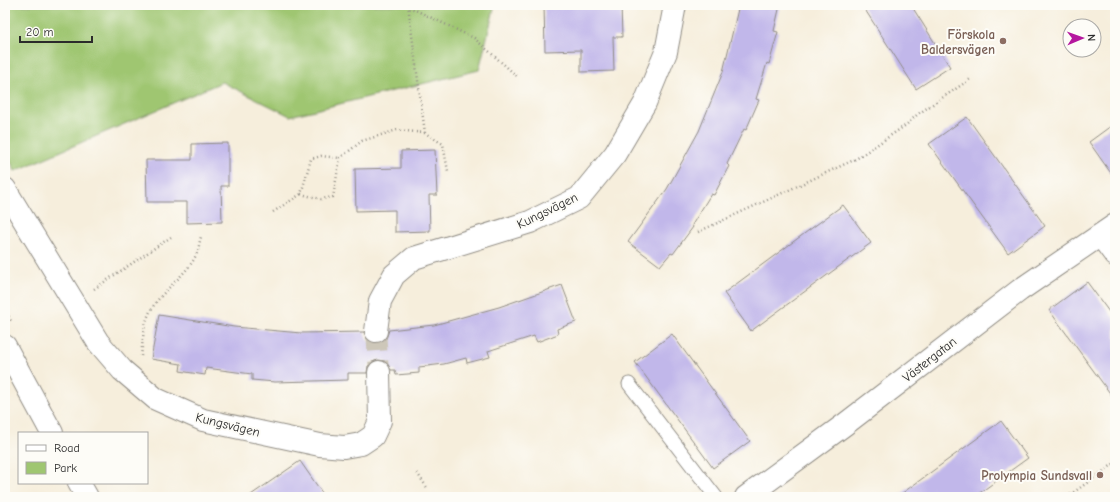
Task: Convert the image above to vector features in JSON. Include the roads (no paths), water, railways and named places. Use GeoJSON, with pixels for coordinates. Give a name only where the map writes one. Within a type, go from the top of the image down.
{"type":"FeatureCollection","features":[{"type":"Feature","properties":{"kind":"street","name":"Kungsvägen"},"geometry":{"type":"LineString","coordinates":[[376,331],[380,301],[394,275],[414,258],[530,222],[579,198],[616,154],[645,103],[666,52],[675,5]]}},
{"type":"Feature","properties":{"kind":"street","name":"Kungsvägen"},"geometry":{"type":"LineString","coordinates":[[5,189],[98,342],[137,385],[156,399],[203,420],[320,445],[344,447],[361,444],[373,436],[380,421],[379,372]]}},
{"type":"Feature","properties":{"kind":"street"},"geometry":{"type":"LineString","coordinates":[[1108,231],[1115,256]]}},
{"type":"Feature","properties":{"kind":"street","name":"Västergatan"},"geometry":{"type":"LineString","coordinates":[[746,497],[844,425],[1020,290],[1108,231]]}},
{"type":"Feature","properties":{"kind":"street"},"geometry":{"type":"LineString","coordinates":[[5,346],[51,432]]}},
{"type":"Feature","properties":{"kind":"street"},"geometry":{"type":"LineString","coordinates":[[80,484],[87,497]]}},
{"type":"Feature","properties":{"kind":"lane"},"geometry":{"type":"LineString","coordinates":[[629,384],[716,497]]}},
{"type":"Feature","properties":{"kind":"tunnel"},"geometry":{"type":"LineString","coordinates":[[376,331],[379,372]]}},
{"type":"Feature","properties":{"kind":"place","name":"Förskola Baldersvägen"},"geometry":{"type":"Point","coordinates":[1003,41]}},
{"type":"Feature","properties":{"kind":"place","name":"Prolympia Sundsvall"},"geometry":{"type":"Point","coordinates":[1100,475]}}]}
